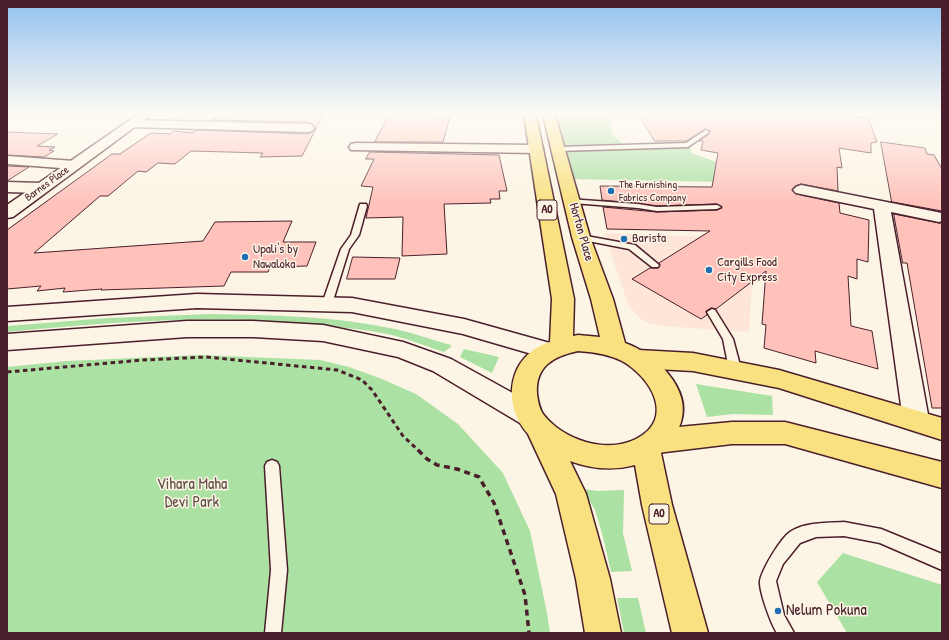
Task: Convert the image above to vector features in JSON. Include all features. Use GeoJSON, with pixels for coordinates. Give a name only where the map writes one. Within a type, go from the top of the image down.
{"type":"FeatureCollection","features":[{"type":"Feature","properties":{"kind":"main road","name":"Barnes Place"},"geometry":{"type":"LineString","coordinates":[[7,213],[102,145]]}},
{"type":"Feature","properties":{"kind":"main road","name":"Horton Place"},"geometry":{"type":"LineString","coordinates":[[535,145],[563,300],[555,349]]}},
{"type":"Feature","properties":{"kind":"main road","name":"Horton Place"},"geometry":{"type":"LineString","coordinates":[[557,145],[581,237],[602,299],[615,349]]}},
{"type":"Feature","properties":{"kind":"main road"},"geometry":{"type":"LineString","coordinates":[[7,314],[197,301],[352,305],[464,328],[555,349]]}},
{"type":"Feature","properties":{"kind":"main road"},"geometry":{"type":"LineString","coordinates":[[7,342],[187,329],[253,329],[323,333],[403,350],[442,365],[534,422],[557,443],[579,453],[603,458],[626,456],[652,445],[732,433],[785,432],[942,475]]}},
{"type":"Feature","properties":{"kind":"main road"},"geometry":{"type":"LineString","coordinates":[[603,633],[592,579],[571,494],[534,422],[523,396],[525,378],[534,362],[555,349],[578,343],[597,344],[615,349],[638,359],[654,373],[666,389],[670,407],[668,425],[652,445]]}},
{"type":"Feature","properties":{"kind":"main road"},"geometry":{"type":"LineString","coordinates":[[638,359],[693,362],[735,369],[779,379],[942,429]]}},
{"type":"Feature","properties":{"kind":"main road","name":"A0"},"geometry":{"type":"LineString","coordinates":[[652,445],[657,505],[690,633]]}},
{"type":"Feature","properties":{"kind":"street"},"geometry":{"type":"LineString","coordinates":[[356,147],[536,149]]}},
{"type":"Feature","properties":{"kind":"street"},"geometry":{"type":"LineString","coordinates":[[7,160],[74,165]]}},
{"type":"Feature","properties":{"kind":"street"},"geometry":{"type":"LineString","coordinates":[[7,187],[41,188]]}},
{"type":"Feature","properties":{"kind":"street"},"geometry":{"type":"LineString","coordinates":[[801,190],[939,217]]}},
{"type":"Feature","properties":{"kind":"street"},"geometry":{"type":"LineString","coordinates":[[882,206],[916,420]]}},
{"type":"Feature","properties":{"kind":"lane"},"geometry":{"type":"LineString","coordinates":[[558,149],[688,145]]}},
{"type":"Feature","properties":{"kind":"lane"},"geometry":{"type":"LineString","coordinates":[[572,201],[638,206],[657,209],[718,208]]}},
{"type":"Feature","properties":{"kind":"lane"},"geometry":{"type":"LineString","coordinates":[[327,304],[344,249],[354,235],[363,206]]}},
{"type":"Feature","properties":{"kind":"lane"},"geometry":{"type":"LineString","coordinates":[[581,237],[632,247],[655,265]]}},
{"type":"Feature","properties":{"kind":"lane"},"geometry":{"type":"LineString","coordinates":[[712,312],[728,339],[735,369]]}},
{"type":"Feature","properties":{"kind":"lane"},"geometry":{"type":"LineString","coordinates":[[272,466],[279,570],[272,633]]}},
{"type":"Feature","properties":{"kind":"lane"},"geometry":{"type":"LineString","coordinates":[[786,633],[777,618],[768,581],[777,559],[795,537],[816,530],[844,529],[881,536],[942,562]]}},
{"type":"Feature","properties":{"kind":"path"},"geometry":{"type":"LineString","coordinates":[[7,372],[143,360],[206,357],[338,370],[362,380],[372,390],[402,436],[427,459],[437,465],[479,477],[494,503],[525,594],[529,633]]}},
{"type":"Feature","properties":{"kind":"shaded area"},"geometry":{"type":"Polygon","coordinates":[[[604,233],[755,239],[749,332],[663,326],[648,323],[638,317],[628,304],[604,233]]]}},
{"type":"Feature","properties":{"kind":"green space"},"geometry":{"type":"Polygon","coordinates":[[[559,145],[689,145],[692,153],[730,167],[725,182],[568,179],[559,145]]]}},
{"type":"Feature","properties":{"kind":"green space"},"geometry":{"type":"Polygon","coordinates":[[[210,314],[280,316],[349,321],[402,331],[451,345],[451,347],[444,352],[401,338],[372,331],[287,322],[247,320],[167,320],[127,322],[7,332],[7,326],[108,318],[210,314]]]}},
{"type":"Feature","properties":{"kind":"green space"},"geometry":{"type":"Polygon","coordinates":[[[464,349],[499,357],[492,373],[460,357],[464,349]]]}},
{"type":"Feature","properties":{"kind":"green space","name":"Vihara Maha Devi Park"},"geometry":{"type":"Polygon","coordinates":[[[200,355],[320,360],[349,367],[382,379],[416,394],[458,424],[503,473],[530,531],[550,633],[7,633],[7,367],[67,361],[200,355]]]}},
{"type":"Feature","properties":{"kind":"green space"},"geometry":{"type":"Polygon","coordinates":[[[696,384],[772,396],[773,415],[733,414],[707,417],[696,384]]]}},
{"type":"Feature","properties":{"kind":"green space"},"geometry":{"type":"Polygon","coordinates":[[[583,489],[598,491],[624,490],[623,533],[632,571],[611,572],[595,510],[583,489]]]}},
{"type":"Feature","properties":{"kind":"green space"},"geometry":{"type":"Polygon","coordinates":[[[843,553],[942,585],[942,633],[847,633],[817,582],[843,553]]]}},
{"type":"Feature","properties":{"kind":"green space"},"geometry":{"type":"Polygon","coordinates":[[[617,598],[638,598],[646,633],[624,633],[617,598]]]}},
{"type":"Feature","properties":{"kind":"building"},"geometry":{"type":"Polygon","coordinates":[[[7,145],[39,145],[37,146],[55,147],[49,150],[54,151],[44,157],[7,155],[7,145]]]}},
{"type":"Feature","properties":{"kind":"building"},"geometry":{"type":"Polygon","coordinates":[[[133,145],[308,145],[302,156],[260,157],[263,153],[191,151],[175,164],[158,163],[146,172],[138,171],[108,196],[100,196],[34,253],[203,241],[215,222],[292,221],[283,242],[316,242],[307,266],[270,267],[268,272],[231,272],[224,286],[101,290],[102,289],[63,292],[65,288],[37,291],[41,286],[7,289],[7,230],[112,154],[120,154],[133,145]]]}},
{"type":"Feature","properties":{"kind":"building"},"geometry":{"type":"Polygon","coordinates":[[[702,145],[871,145],[871,153],[839,148],[842,168],[837,167],[838,191],[801,184],[795,186],[792,190],[796,194],[839,203],[840,213],[869,220],[868,262],[857,259],[857,279],[848,276],[851,326],[872,331],[878,369],[815,351],[816,363],[764,348],[766,325],[762,324],[766,271],[716,309],[711,308],[706,311],[707,315],[701,319],[632,279],[650,268],[658,268],[660,265],[659,263],[710,231],[607,229],[603,207],[657,212],[717,210],[722,208],[717,204],[657,206],[602,200],[600,186],[712,187],[718,153],[701,150],[702,145]]]}},
{"type":"Feature","properties":{"kind":"building"},"geometry":{"type":"Polygon","coordinates":[[[882,145],[902,145],[925,148],[927,154],[934,155],[942,169],[942,211],[892,202],[882,145]]]}},
{"type":"Feature","properties":{"kind":"building"},"geometry":{"type":"Polygon","coordinates":[[[370,152],[499,155],[507,191],[499,191],[500,199],[490,199],[491,203],[444,204],[447,254],[402,256],[403,217],[366,218],[373,187],[361,186],[374,159],[366,159],[370,152]]]}},
{"type":"Feature","properties":{"kind":"building"},"geometry":{"type":"Polygon","coordinates":[[[7,166],[29,167],[7,181],[7,166]]]}},
{"type":"Feature","properties":{"kind":"building"},"geometry":{"type":"Polygon","coordinates":[[[894,214],[942,223],[942,408],[932,408],[907,263],[903,263],[894,214]]]}},
{"type":"Feature","properties":{"kind":"building"},"geometry":{"type":"Polygon","coordinates":[[[353,257],[400,258],[395,279],[347,279],[353,257]]]}},
{"type":"Feature","properties":{"kind":"place","name":"The Furnishing Fabrics Company"},"geometry":{"type":"Point","coordinates":[611,191]}},
{"type":"Feature","properties":{"kind":"place","name":"Barista"},"geometry":{"type":"Point","coordinates":[624,239]}},
{"type":"Feature","properties":{"kind":"place","name":"Upali's by Nawaloka"},"geometry":{"type":"Point","coordinates":[245,257]}},
{"type":"Feature","properties":{"kind":"place","name":"Cargills Food City Express"},"geometry":{"type":"Point","coordinates":[709,270]}},
{"type":"Feature","properties":{"kind":"place","name":"Nelum Pokuna"},"geometry":{"type":"Point","coordinates":[778,611]}}]}
